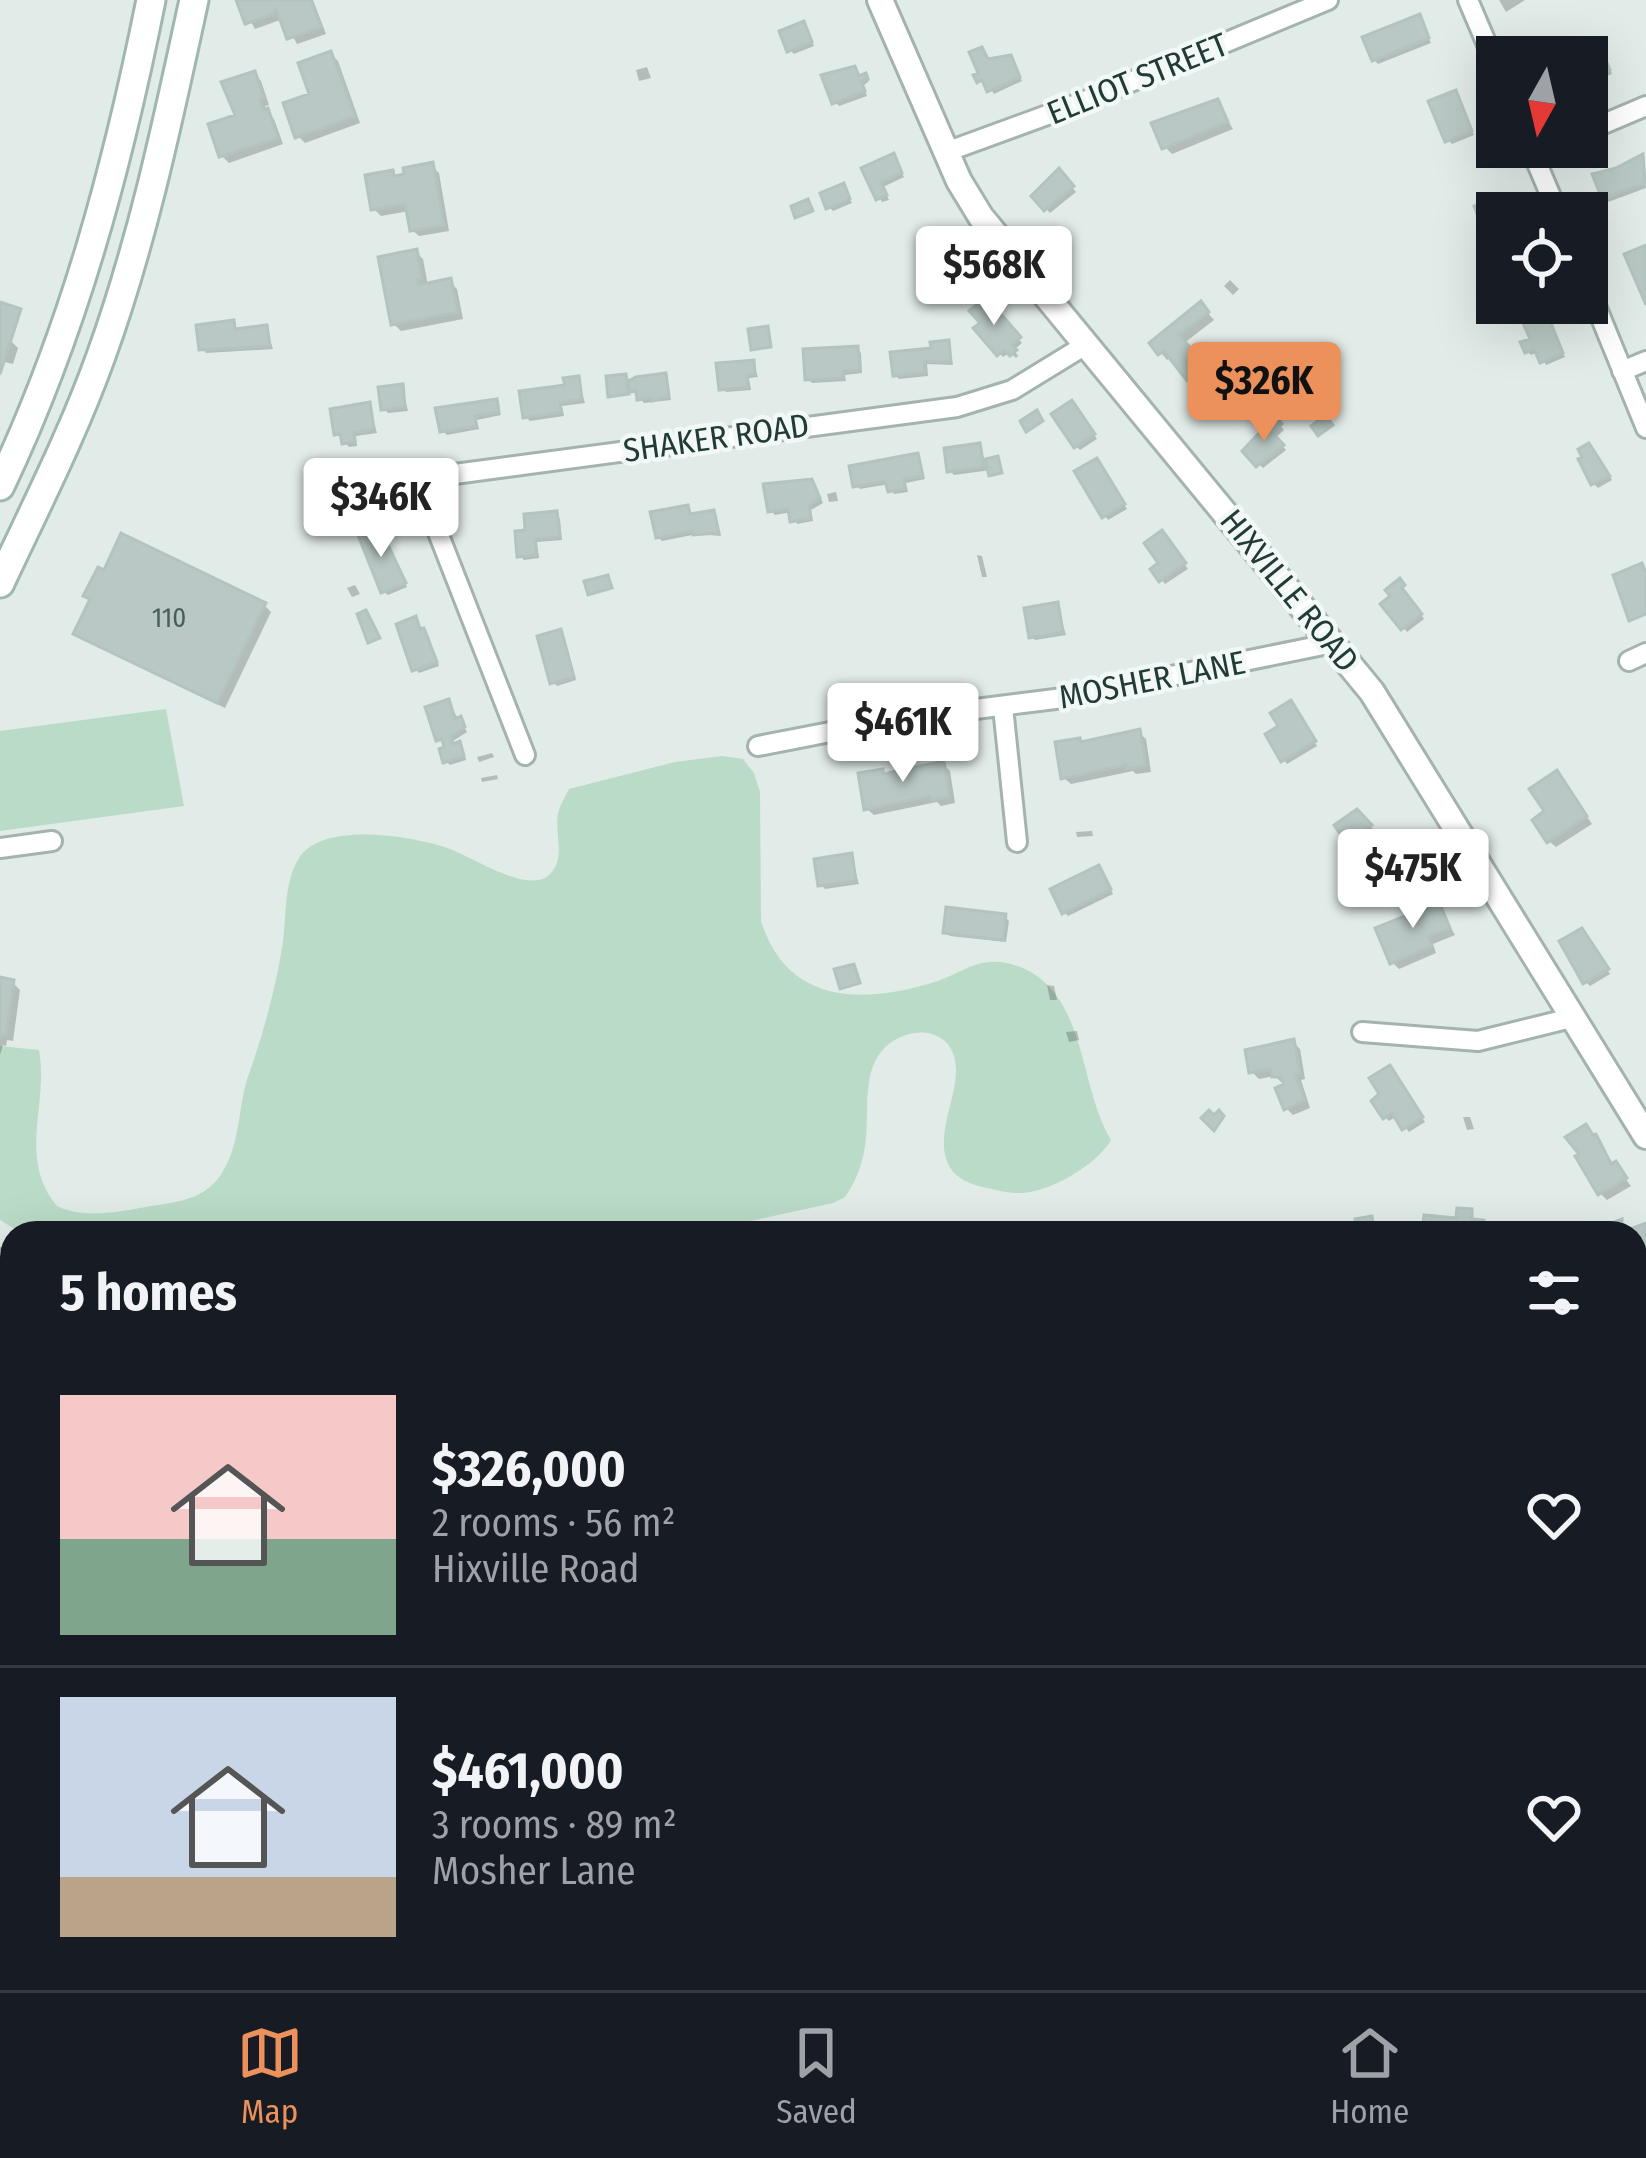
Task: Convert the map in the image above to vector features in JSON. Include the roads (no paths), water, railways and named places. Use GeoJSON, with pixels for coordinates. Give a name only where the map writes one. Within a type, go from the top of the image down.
{"type":"FeatureCollection","features":[{"type":"Feature","properties":{"kind":"main road"},"geometry":{"type":"LineString","coordinates":[[0,486],[6,462],[61,344],[95,241],[151,0]]}},
{"type":"Feature","properties":{"kind":"main road"},"geometry":{"type":"LineString","coordinates":[[0,583],[82,404],[123,292],[160,158],[194,0]]}},
{"type":"Feature","properties":{"kind":"street","name":"HIXVILLE ROAD"},"geometry":{"type":"LineString","coordinates":[[880,0],[946,152],[981,217],[1372,692],[1646,1136]]}},
{"type":"Feature","properties":{"kind":"street","name":"ELLIOT STREET"},"geometry":{"type":"LineString","coordinates":[[946,152],[1080,103],[1328,0]]}},
{"type":"Feature","properties":{"kind":"street"},"geometry":{"type":"LineString","coordinates":[[1468,0],[1483,36]]}},
{"type":"Feature","properties":{"kind":"street"},"geometry":{"type":"LineString","coordinates":[[1608,122],[1646,106]]}},
{"type":"Feature","properties":{"kind":"street"},"geometry":{"type":"LineString","coordinates":[[1603,324],[1646,428]]}},
{"type":"Feature","properties":{"kind":"street","name":"SHAKER ROAD"},"geometry":{"type":"LineString","coordinates":[[331,485],[417,478],[957,407],[1012,389],[1087,344]]}},
{"type":"Feature","properties":{"kind":"street"},"geometry":{"type":"LineString","coordinates":[[1622,370],[1646,361]]}},
{"type":"Feature","properties":{"kind":"street"},"geometry":{"type":"LineString","coordinates":[[417,478],[525,755]]}},
{"type":"Feature","properties":{"kind":"street","name":"MOSHER LANE"},"geometry":{"type":"LineString","coordinates":[[758,746],[898,719],[1004,707],[1333,643]]}},
{"type":"Feature","properties":{"kind":"street"},"geometry":{"type":"LineString","coordinates":[[1004,707],[1017,842]]}},
{"type":"Feature","properties":{"kind":"street"},"geometry":{"type":"LineString","coordinates":[[0,848],[52,842]]}},
{"type":"Feature","properties":{"kind":"street"},"geometry":{"type":"LineString","coordinates":[[1362,1032],[1478,1041],[1575,1017]]}}]}
